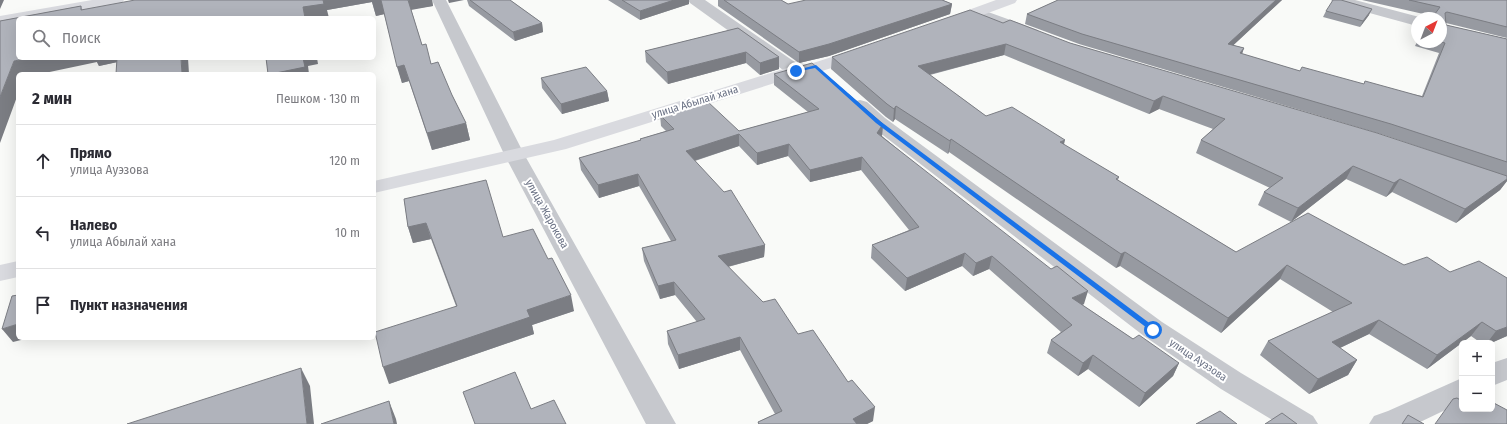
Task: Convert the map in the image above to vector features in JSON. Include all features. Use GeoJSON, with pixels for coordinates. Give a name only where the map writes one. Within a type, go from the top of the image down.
{"type":"FeatureCollection","features":[{"type":"Feature","properties":{"kind":"street"},"geometry":{"type":"LineString","coordinates":[[28,16],[117,0]]}},
{"type":"Feature","properties":{"kind":"street","name":"улица Жарокова"},"geometry":{"type":"LineString","coordinates":[[439,0],[514,154],[661,424]]}},
{"type":"Feature","properties":{"kind":"street","name":"улица Ауэзова"},"geometry":{"type":"LineString","coordinates":[[695,0],[806,69],[838,87],[878,122],[1153,330],[1231,381],[1303,424]]}},
{"type":"Feature","properties":{"kind":"street"},"geometry":{"type":"LineString","coordinates":[[932,28],[1010,0]]}},
{"type":"Feature","properties":{"kind":"street"},"geometry":{"type":"LineString","coordinates":[[1338,0],[1411,19]]}},
{"type":"Feature","properties":{"kind":"street"},"geometry":{"type":"LineString","coordinates":[[977,13],[1051,41]]}},
{"type":"Feature","properties":{"kind":"street"},"geometry":{"type":"LineString","coordinates":[[0,21],[16,18]]}},
{"type":"Feature","properties":{"kind":"street","name":"улица Абылай хана"},"geometry":{"type":"LineString","coordinates":[[376,187],[559,145],[872,48]]}},
{"type":"Feature","properties":{"kind":"street"},"geometry":{"type":"LineString","coordinates":[[0,274],[16,270]]}},
{"type":"Feature","properties":{"kind":"street"},"geometry":{"type":"LineString","coordinates":[[1495,374],[1507,368]]}},
{"type":"Feature","properties":{"kind":"street"},"geometry":{"type":"LineString","coordinates":[[1384,424],[1395,421],[1459,390]]}},
{"type":"Feature","properties":{"kind":"building"},"geometry":{"type":"Polygon","coordinates":[[[135,0],[323,0],[324,4],[303,7],[305,16],[27,16],[81,6],[81,10],[135,0]]]}},
{"type":"Feature","properties":{"kind":"building"},"geometry":{"type":"Polygon","coordinates":[[[381,0],[408,0],[422,45],[426,44],[431,64],[438,62],[466,123],[427,133],[404,65],[397,67],[381,0]]]}},
{"type":"Feature","properties":{"kind":"building"},"geometry":{"type":"Polygon","coordinates":[[[470,0],[510,0],[542,23],[513,32],[470,0]]]}},
{"type":"Feature","properties":{"kind":"building"},"geometry":{"type":"Polygon","coordinates":[[[622,0],[674,0],[640,11],[622,0]]]}},
{"type":"Feature","properties":{"kind":"building"},"geometry":{"type":"Polygon","coordinates":[[[724,0],[781,0],[788,4],[806,0],[942,0],[952,4],[829,44],[799,52],[724,0]]]}},
{"type":"Feature","properties":{"kind":"building"},"geometry":{"type":"Polygon","coordinates":[[[1058,0],[1276,0],[1228,44],[1244,48],[1240,53],[1300,71],[1302,67],[1364,84],[1365,81],[1423,97],[1443,48],[1447,48],[1447,25],[1507,39],[1507,162],[1391,124],[1082,34],[1027,14],[1058,0]]]}},
{"type":"Feature","properties":{"kind":"building"},"geometry":{"type":"Polygon","coordinates":[[[1333,0],[1341,0],[1372,9],[1363,21],[1326,11],[1333,0]]]}},
{"type":"Feature","properties":{"kind":"building"},"geometry":{"type":"Polygon","coordinates":[[[1409,0],[1507,0],[1507,27],[1447,12],[1436,12],[1440,7],[1409,0]]]}},
{"type":"Feature","properties":{"kind":"building"},"geometry":{"type":"Polygon","coordinates":[[[970,10],[1003,23],[1010,20],[1070,43],[1377,133],[1507,176],[1507,179],[1465,209],[1400,179],[1394,183],[1353,166],[1298,208],[1264,192],[1283,178],[1201,140],[1225,119],[1163,96],[1154,101],[1006,44],[918,66],[986,116],[1012,107],[1065,140],[1060,142],[1119,177],[1116,179],[1236,252],[1308,213],[1404,265],[1427,257],[1450,272],[1479,261],[1507,278],[1507,327],[1496,331],[1482,322],[1437,355],[1379,320],[1332,342],[1357,360],[1318,379],[1268,341],[1352,303],[1287,265],[1228,318],[1125,252],[1121,254],[951,139],[950,141],[896,106],[894,109],[832,57],[970,10]]]}},
{"type":"Feature","properties":{"kind":"building"},"geometry":{"type":"Polygon","coordinates":[[[16,18],[16,60],[19,60],[14,61],[0,97],[0,21],[16,18]]]}},
{"type":"Feature","properties":{"kind":"building"},"geometry":{"type":"Polygon","coordinates":[[[738,28],[779,57],[760,63],[746,52],[667,72],[645,51],[738,28]]]}},
{"type":"Feature","properties":{"kind":"building"},"geometry":{"type":"Polygon","coordinates":[[[117,60],[181,60],[182,72],[116,72],[117,60]]]}},
{"type":"Feature","properties":{"kind":"building"},"geometry":{"type":"Polygon","coordinates":[[[266,60],[303,60],[305,67],[281,72],[268,72],[266,60]]]}},
{"type":"Feature","properties":{"kind":"building"},"geometry":{"type":"Polygon","coordinates":[[[812,63],[883,124],[877,133],[1051,269],[1057,266],[1088,291],[1072,298],[1133,339],[1139,335],[1179,363],[1145,393],[1093,355],[1083,363],[1051,340],[1072,325],[992,256],[976,263],[965,253],[907,278],[872,245],[919,227],[862,157],[810,170],[789,144],[757,153],[739,134],[686,151],[724,192],[731,190],[765,245],[718,256],[763,302],[775,299],[798,334],[813,330],[848,382],[852,380],[875,407],[853,419],[857,424],[759,424],[758,422],[782,411],[740,337],[678,355],[667,331],[705,319],[674,282],[658,286],[642,248],[676,240],[638,174],[598,185],[579,158],[674,129],[660,115],[707,101],[739,131],[819,109],[774,74],[812,63]]]}},
{"type":"Feature","properties":{"kind":"building"},"geometry":{"type":"Polygon","coordinates":[[[586,67],[607,91],[561,104],[541,78],[586,67]]]}},
{"type":"Feature","properties":{"kind":"building"},"geometry":{"type":"Polygon","coordinates":[[[486,180],[503,237],[533,229],[548,259],[552,258],[571,295],[527,310],[530,317],[383,367],[376,332],[457,306],[426,223],[408,227],[404,199],[486,180]]]}},
{"type":"Feature","properties":{"kind":"building"},"geometry":{"type":"Polygon","coordinates":[[[16,295],[16,325],[2,329],[12,296],[16,295]]]}},
{"type":"Feature","properties":{"kind":"building"},"geometry":{"type":"Polygon","coordinates":[[[301,368],[307,424],[127,424],[301,368]]]}},
{"type":"Feature","properties":{"kind":"building"},"geometry":{"type":"Polygon","coordinates":[[[515,372],[531,409],[554,400],[566,424],[475,424],[463,392],[515,372]]]}},
{"type":"Feature","properties":{"kind":"building"},"geometry":{"type":"Polygon","coordinates":[[[1453,399],[1459,399],[1459,412],[1495,412],[1495,404],[1507,410],[1507,424],[1435,424],[1453,399]]]}},
{"type":"Feature","properties":{"kind":"building"},"geometry":{"type":"Polygon","coordinates":[[[389,401],[394,424],[321,424],[389,401]]]}},
{"type":"Feature","properties":{"kind":"building"},"geometry":{"type":"Polygon","coordinates":[[[1220,411],[1237,424],[1196,424],[1220,411]]]}},
{"type":"Feature","properties":{"kind":"building"},"geometry":{"type":"Polygon","coordinates":[[[1282,413],[1297,424],[1265,424],[1282,413]]]}},
{"type":"Feature","properties":{"kind":"building"},"geometry":{"type":"Polygon","coordinates":[[[1408,415],[1424,424],[1402,424],[1408,415]]]}},
{"type":"Feature","properties":{"kind":"route"},"geometry":{"type":"LineString","coordinates":[[796,71],[816,67],[878,122],[1153,330]]}}]}
